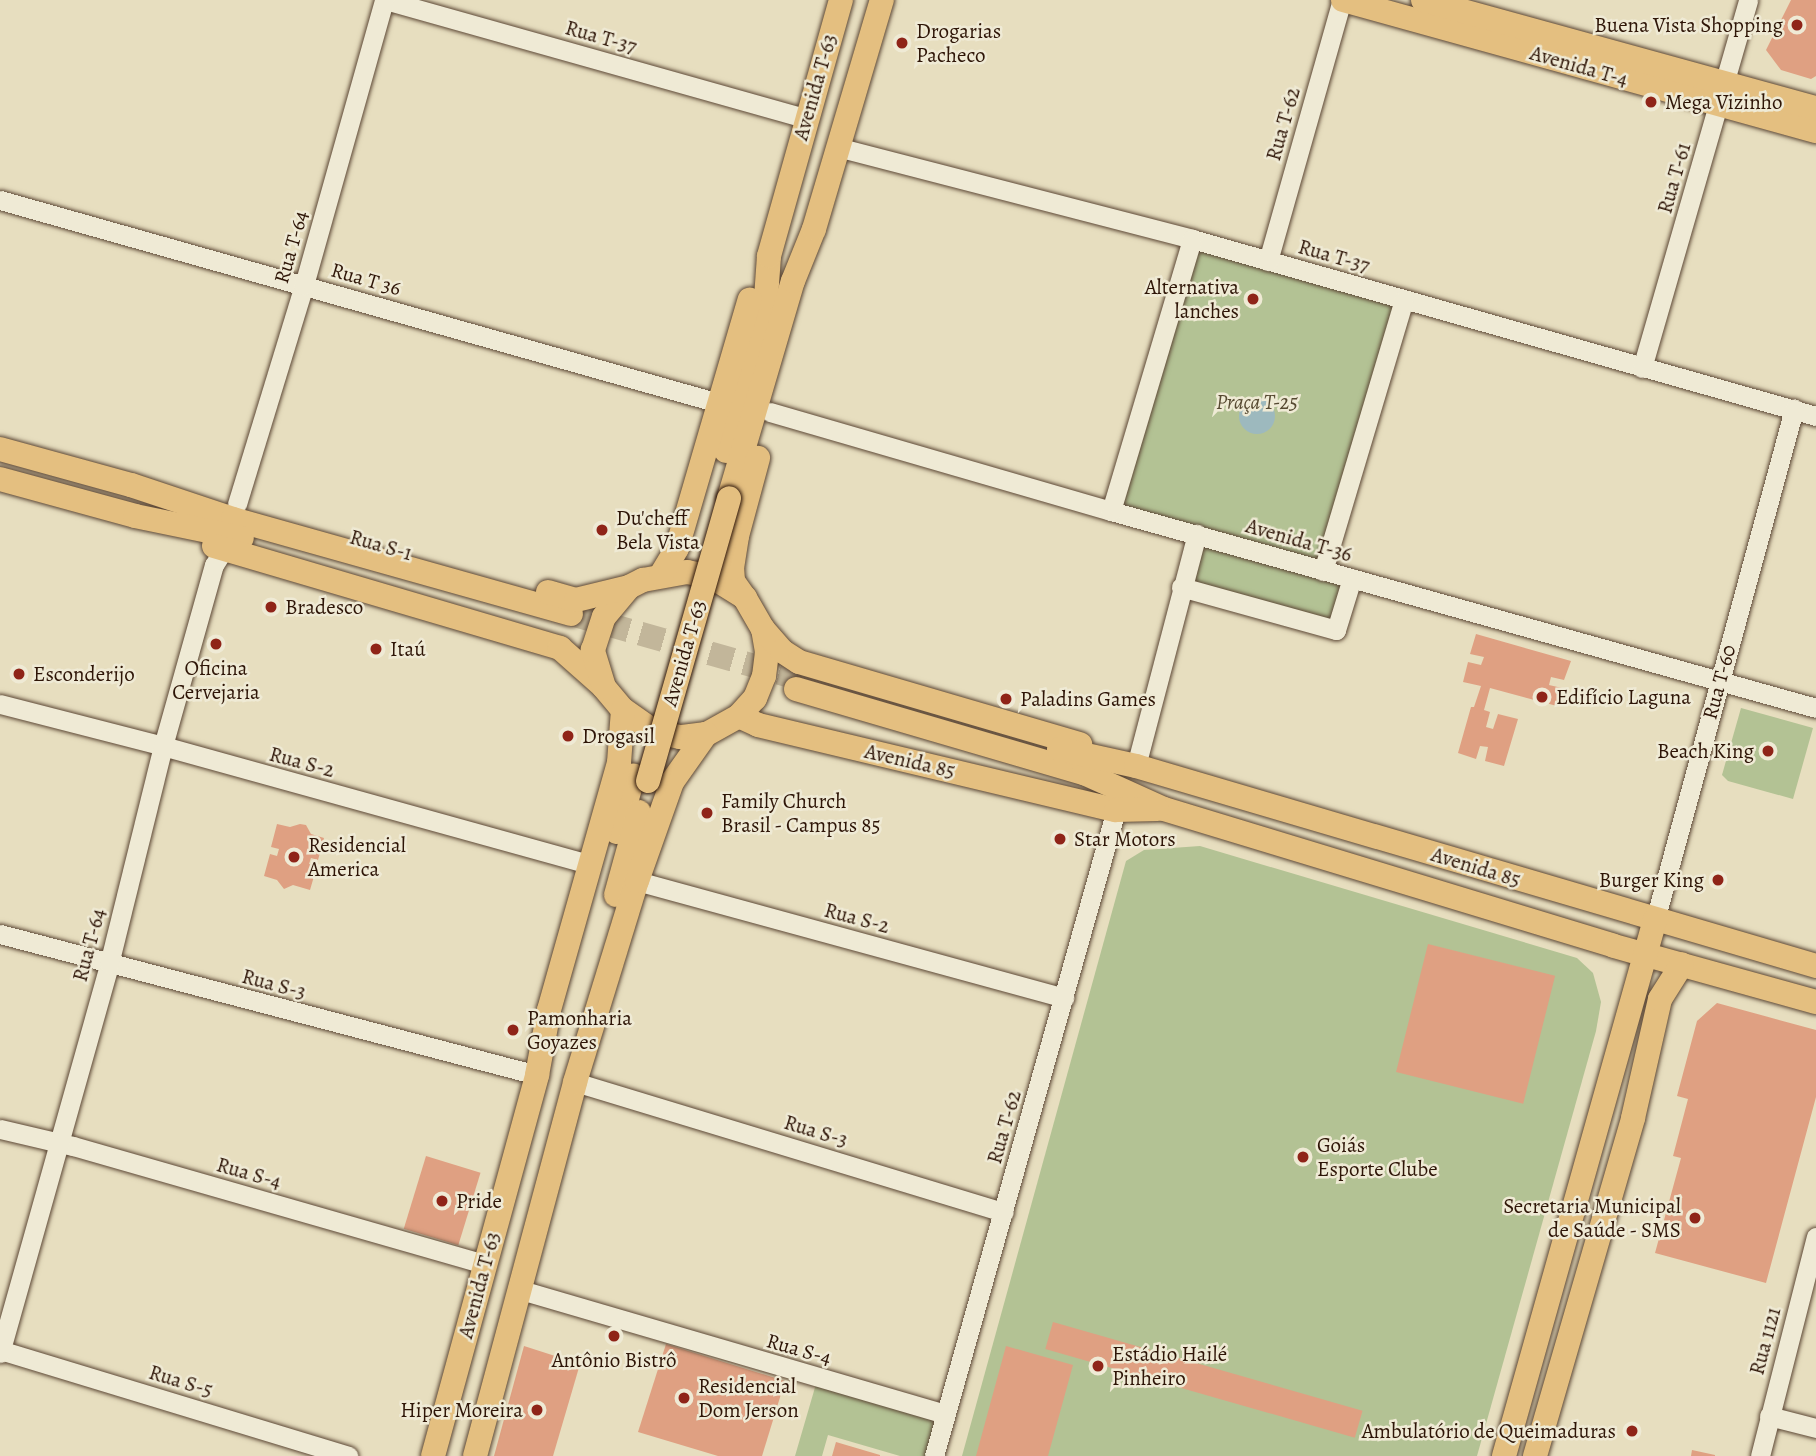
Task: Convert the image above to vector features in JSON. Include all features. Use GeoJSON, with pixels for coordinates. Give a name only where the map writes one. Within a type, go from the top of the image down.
{"type":"FeatureCollection","features":[{"type":"Feature","properties":{"kind":"main road","name":"Avenida T-63"},"geometry":{"type":"LineString","coordinates":[[721,497],[766,298],[769,257],[805,118],[841,0]]}},
{"type":"Feature","properties":{"kind":"main road","name":"Avenida T-63"},"geometry":{"type":"LineString","coordinates":[[575,1082],[578,1034],[641,778],[721,497],[793,281],[814,229],[882,0]]}},
{"type":"Feature","properties":{"kind":"main road","name":"Avenida T-4"},"geometry":{"type":"LineString","coordinates":[[1342,0],[1722,94],[1816,108]]}},
{"type":"Feature","properties":{"kind":"main road","name":"Avenida T-4"},"geometry":{"type":"LineString","coordinates":[[1423,0],[1722,94],[1816,131]]}},
{"type":"Feature","properties":{"kind":"main road","name":"Avenida T-63"},"geometry":{"type":"LineString","coordinates":[[744,598],[733,581],[732,568],[737,536],[805,285],[814,229]]}},
{"type":"Feature","properties":{"kind":"main road","name":"Avenida T-63"},"geometry":{"type":"LineString","coordinates":[[661,575],[677,548],[755,285],[769,257]]}},
{"type":"Feature","properties":{"kind":"main road","name":"Rua S-1"},"geometry":{"type":"LineString","coordinates":[[0,449],[131,485],[233,519],[569,621],[212,530],[135,516],[0,479]]}},
{"type":"Feature","properties":{"kind":"main road","name":"Rua S-1"},"geometry":{"type":"LineString","coordinates":[[131,485],[237,504],[576,600],[629,587]]}},
{"type":"Feature","properties":{"kind":"main road","name":"Rua S-1"},"geometry":{"type":"LineString","coordinates":[[135,516],[192,540],[560,648],[604,687]]}},
{"type":"Feature","properties":{"kind":"main road"},"geometry":{"type":"LineString","coordinates":[[687,572],[712,577],[744,598],[763,629],[767,652],[764,676],[755,698],[740,716],[706,734],[680,737],[655,732],[623,710],[604,687],[593,650],[604,617],[629,587],[661,575],[687,572]]}},
{"type":"Feature","properties":{"kind":"main road","name":"Avenida 85"},"geometry":{"type":"LineString","coordinates":[[763,629],[782,651],[799,662],[1092,747],[1136,766]]}},
{"type":"Feature","properties":{"kind":"main road","name":"Avenida 85"},"geometry":{"type":"LineString","coordinates":[[1816,966],[1136,766],[1087,757],[799,684],[1084,773],[1164,809],[1644,955],[1816,1002]]}},
{"type":"Feature","properties":{"kind":"main road","name":"Avenida T-63"},"geometry":{"type":"LineString","coordinates":[[433,1456],[537,1075],[549,1010],[619,763],[623,710]]}},
{"type":"Feature","properties":{"kind":"main road","name":"Avenida 85"},"geometry":{"type":"LineString","coordinates":[[740,716],[758,725],[1116,810],[1164,809]]}},
{"type":"Feature","properties":{"kind":"main road","name":"Avenida T-63"},"geometry":{"type":"LineString","coordinates":[[475,1456],[575,1082],[637,881],[672,782],[706,734]]}},
{"type":"Feature","properties":{"kind":"main road","name":"Avenida T-63"},"geometry":{"type":"LineString","coordinates":[[537,1075],[564,1015],[641,778]]}},
{"type":"Feature","properties":{"kind":"main road","name":"Rua T-60"},"geometry":{"type":"LineString","coordinates":[[1504,1456],[1654,920]]}},
{"type":"Feature","properties":{"kind":"main road"},"geometry":{"type":"LineString","coordinates":[[1535,1456],[1633,1118],[1660,999],[1682,964]]}},
{"type":"Feature","properties":{"kind":"street","name":"Rua T-37"},"geometry":{"type":"LineString","coordinates":[[385,0],[805,118]]}},
{"type":"Feature","properties":{"kind":"street","name":"Rua T-64"},"geometry":{"type":"LineString","coordinates":[[237,504],[385,0]]}},
{"type":"Feature","properties":{"kind":"street","name":"Rua T-62"},"geometry":{"type":"LineString","coordinates":[[1268,261],[1342,0]]}},
{"type":"Feature","properties":{"kind":"street","name":"Rua T-61"},"geometry":{"type":"LineString","coordinates":[[1642,368],[1748,0]]}},
{"type":"Feature","properties":{"kind":"street","name":"Rua T-37"},"geometry":{"type":"LineString","coordinates":[[838,147],[1192,239],[1816,416]]}},
{"type":"Feature","properties":{"kind":"street","name":"Rua T 36"},"geometry":{"type":"LineString","coordinates":[[0,200],[719,403]]}},
{"type":"Feature","properties":{"kind":"street"},"geometry":{"type":"LineString","coordinates":[[1111,511],[1192,239]]}},
{"type":"Feature","properties":{"kind":"street"},"geometry":{"type":"LineString","coordinates":[[1323,570],[1404,300]]}},
{"type":"Feature","properties":{"kind":"street","name":"Rua T-60"},"geometry":{"type":"LineString","coordinates":[[1654,920],[1794,410]]}},
{"type":"Feature","properties":{"kind":"street","name":"Avenida T-36"},"geometry":{"type":"LineString","coordinates":[[770,412],[1111,511],[1816,708]]}},
{"type":"Feature","properties":{"kind":"street"},"geometry":{"type":"LineString","coordinates":[[1136,766],[1197,534]]}},
{"type":"Feature","properties":{"kind":"street","name":"Rua T-64"},"geometry":{"type":"LineString","coordinates":[[0,1351],[109,964],[163,746],[214,565],[224,548]]}},
{"type":"Feature","properties":{"kind":"street"},"geometry":{"type":"LineString","coordinates":[[1181,587],[1336,631],[1352,578]]}},
{"type":"Feature","properties":{"kind":"street","name":"Rua S-2"},"geometry":{"type":"LineString","coordinates":[[0,704],[163,746],[591,865]]}},
{"type":"Feature","properties":{"kind":"street","name":"Rua T-62"},"geometry":{"type":"LineString","coordinates":[[934,1456],[1116,810]]}},
{"type":"Feature","properties":{"kind":"street","name":"Rua S-2"},"geometry":{"type":"LineString","coordinates":[[637,881],[1064,998]]}},
{"type":"Feature","properties":{"kind":"street","name":"Rua S-3"},"geometry":{"type":"LineString","coordinates":[[0,934],[537,1075]]}},
{"type":"Feature","properties":{"kind":"street","name":"Rua S-3"},"geometry":{"type":"LineString","coordinates":[[575,1082],[1004,1212]]}},
{"type":"Feature","properties":{"kind":"street","name":"Rua S-4"},"geometry":{"type":"LineString","coordinates":[[0,1129],[57,1142],[484,1264]]}},
{"type":"Feature","properties":{"kind":"street","name":"Rua 1121"},"geometry":{"type":"LineString","coordinates":[[1760,1456],[1816,1237]]}},
{"type":"Feature","properties":{"kind":"street","name":"Rua S-4"},"geometry":{"type":"LineString","coordinates":[[521,1290],[944,1414]]}},
{"type":"Feature","properties":{"kind":"street","name":"Rua S-5"},"geometry":{"type":"LineString","coordinates":[[0,1351],[348,1456]]}},
{"type":"Feature","properties":{"kind":"street"},"geometry":{"type":"LineString","coordinates":[[1769,1416],[1816,1428]]}},
{"type":"Feature","properties":{"kind":"green space","name":"Praça T-25"},"geometry":{"type":"Polygon","coordinates":[[[1194,243],[1402,303],[1325,571],[1117,511],[1194,243]]]}},
{"type":"Feature","properties":{"kind":"green space"},"geometry":{"type":"Polygon","coordinates":[[[1201,542],[1343,583],[1332,623],[1189,582],[1201,542]]]}},
{"type":"Feature","properties":{"kind":"green space","name":"Beach King"},"geometry":{"type":"Polygon","coordinates":[[[1741,708],[1813,728],[1793,799],[1728,781],[1722,775],[1741,708]]]}},
{"type":"Feature","properties":{"kind":"green space","name":"Goiás Esporte Clube"},"geometry":{"type":"Polygon","coordinates":[[[1200,846],[1577,958],[1593,973],[1601,1002],[1596,1031],[1477,1456],[962,1456],[1126,861],[1144,850],[1200,846]]]}},
{"type":"Feature","properties":{"kind":"green space"},"geometry":{"type":"Polygon","coordinates":[[[816,1384],[938,1422],[928,1456],[900,1456],[828,1435],[822,1456],[795,1456],[816,1384]]]}},
{"type":"Feature","properties":{"kind":"water"},"geometry":{"type":"Polygon","coordinates":[[[1257,398],[1269,404],[1275,416],[1269,428],[1257,434],[1245,428],[1239,416],[1245,404],[1257,398]]]}},
{"type":"Feature","properties":{"kind":"building","name":"Buena Vista Shopping"},"geometry":{"type":"Polygon","coordinates":[[[1791,0],[1816,0],[1816,76],[1811,79],[1781,70],[1766,50],[1791,0]]]}},
{"type":"Feature","properties":{"kind":"building","name":"Edifício Laguna"},"geometry":{"type":"Polygon","coordinates":[[[1476,634],[1571,661],[1564,680],[1551,677],[1549,685],[1562,688],[1557,706],[1490,688],[1484,710],[1490,712],[1486,727],[1493,729],[1498,714],[1518,719],[1504,766],[1485,761],[1488,747],[1480,746],[1476,759],[1458,753],[1471,707],[1474,707],[1481,686],[1463,682],[1468,662],[1481,665],[1484,657],[1470,654],[1476,634]]]}},
{"type":"Feature","properties":{"kind":"building","name":"Residencial America"},"geometry":{"type":"Polygon","coordinates":[[[277,824],[290,827],[306,825],[311,834],[324,838],[318,860],[311,858],[309,864],[317,866],[310,890],[293,885],[284,889],[277,880],[264,876],[270,854],[277,856],[279,849],[271,847],[277,824]]]}},
{"type":"Feature","properties":{"kind":"building"},"geometry":{"type":"Polygon","coordinates":[[[1428,944],[1555,976],[1523,1104],[1396,1072],[1428,944]]]}},
{"type":"Feature","properties":{"kind":"building"},"geometry":{"type":"Polygon","coordinates":[[[1717,1003],[1816,1030],[1816,1097],[1766,1283],[1655,1253],[1681,1158],[1673,1156],[1688,1099],[1677,1096],[1697,1021],[1717,1003]]]}},
{"type":"Feature","properties":{"kind":"building","name":"Pride"},"geometry":{"type":"Polygon","coordinates":[[[426,1156],[481,1173],[458,1245],[404,1229],[426,1156]]]}},
{"type":"Feature","properties":{"kind":"building"},"geometry":{"type":"Polygon","coordinates":[[[1053,1322],[1363,1411],[1355,1438],[1045,1349],[1053,1322]]]}},
{"type":"Feature","properties":{"kind":"building"},"geometry":{"type":"Polygon","coordinates":[[[666,1344],[785,1381],[762,1456],[718,1456],[638,1432],[666,1344]]]}},
{"type":"Feature","properties":{"kind":"building","name":"Hiper Moreira"},"geometry":{"type":"Polygon","coordinates":[[[524,1346],[580,1364],[553,1456],[494,1456],[524,1346]]]}},
{"type":"Feature","properties":{"kind":"building"},"geometry":{"type":"Polygon","coordinates":[[[1006,1346],[1073,1365],[1048,1456],[976,1456],[1006,1346]]]}},
{"type":"Feature","properties":{"kind":"building"},"geometry":{"type":"Polygon","coordinates":[[[836,1442],[880,1455],[880,1456],[832,1456],[836,1442]]]}},
{"type":"Feature","properties":{"kind":"building"},"geometry":{"type":"Polygon","coordinates":[[[1692,1450],[1715,1455],[1715,1456],[1691,1456],[1692,1450]]]}},
{"type":"Feature","properties":{"kind":"tunnel"},"geometry":{"type":"LineString","coordinates":[[571,614],[801,679]]}},
{"type":"Feature","properties":{"kind":"place","name":"Buena Vista Shopping"},"geometry":{"type":"Point","coordinates":[1797,25]}},
{"type":"Feature","properties":{"kind":"place","name":"Drogarias Pacheco"},"geometry":{"type":"Point","coordinates":[902,43]}},
{"type":"Feature","properties":{"kind":"place","name":"Mega Vizinho"},"geometry":{"type":"Point","coordinates":[1651,102]}},
{"type":"Feature","properties":{"kind":"place","name":"Alternativa lanches"},"geometry":{"type":"Point","coordinates":[1253,299]}},
{"type":"Feature","properties":{"kind":"place","name":"Du'cheff Bela Vista"},"geometry":{"type":"Point","coordinates":[602,530]}},
{"type":"Feature","properties":{"kind":"place","name":"Bradesco"},"geometry":{"type":"Point","coordinates":[271,607]}},
{"type":"Feature","properties":{"kind":"place","name":"Oficina Cervejaria"},"geometry":{"type":"Point","coordinates":[216,644]}},
{"type":"Feature","properties":{"kind":"place","name":"Itaú"},"geometry":{"type":"Point","coordinates":[376,649]}},
{"type":"Feature","properties":{"kind":"place","name":"Esconderijo"},"geometry":{"type":"Point","coordinates":[19,674]}},
{"type":"Feature","properties":{"kind":"place","name":"Edifício Laguna"},"geometry":{"type":"Point","coordinates":[1542,697]}},
{"type":"Feature","properties":{"kind":"place","name":"Paladins Games"},"geometry":{"type":"Point","coordinates":[1006,699]}},
{"type":"Feature","properties":{"kind":"place","name":"Drogasil"},"geometry":{"type":"Point","coordinates":[568,736]}},
{"type":"Feature","properties":{"kind":"place","name":"Beach King"},"geometry":{"type":"Point","coordinates":[1768,751]}},
{"type":"Feature","properties":{"kind":"place","name":"Family Church Brasil - Campus 85"},"geometry":{"type":"Point","coordinates":[707,813]}},
{"type":"Feature","properties":{"kind":"place","name":"Star Motors"},"geometry":{"type":"Point","coordinates":[1060,839]}},
{"type":"Feature","properties":{"kind":"place","name":"Residencial America"},"geometry":{"type":"Point","coordinates":[294,857]}},
{"type":"Feature","properties":{"kind":"place","name":"Burger King"},"geometry":{"type":"Point","coordinates":[1718,880]}},
{"type":"Feature","properties":{"kind":"place","name":"Pamonharia Goyazes"},"geometry":{"type":"Point","coordinates":[513,1030]}},
{"type":"Feature","properties":{"kind":"place","name":"Goiás Esporte Clube"},"geometry":{"type":"Point","coordinates":[1303,1157]}},
{"type":"Feature","properties":{"kind":"place","name":"Pride"},"geometry":{"type":"Point","coordinates":[442,1201]}},
{"type":"Feature","properties":{"kind":"place","name":"Secretaria Municipal de Saúde - SMS"},"geometry":{"type":"Point","coordinates":[1695,1218]}},
{"type":"Feature","properties":{"kind":"place","name":"Antônio Bistrô"},"geometry":{"type":"Point","coordinates":[614,1336]}},
{"type":"Feature","properties":{"kind":"place","name":"Estádio Hailé Pinheiro"},"geometry":{"type":"Point","coordinates":[1098,1366]}},
{"type":"Feature","properties":{"kind":"place","name":"Residencial Dom Jerson"},"geometry":{"type":"Point","coordinates":[684,1398]}},
{"type":"Feature","properties":{"kind":"place","name":"Hiper Moreira"},"geometry":{"type":"Point","coordinates":[537,1410]}},
{"type":"Feature","properties":{"kind":"place","name":"Ambulatório de Queimaduras"},"geometry":{"type":"Point","coordinates":[1632,1431]}}]}
